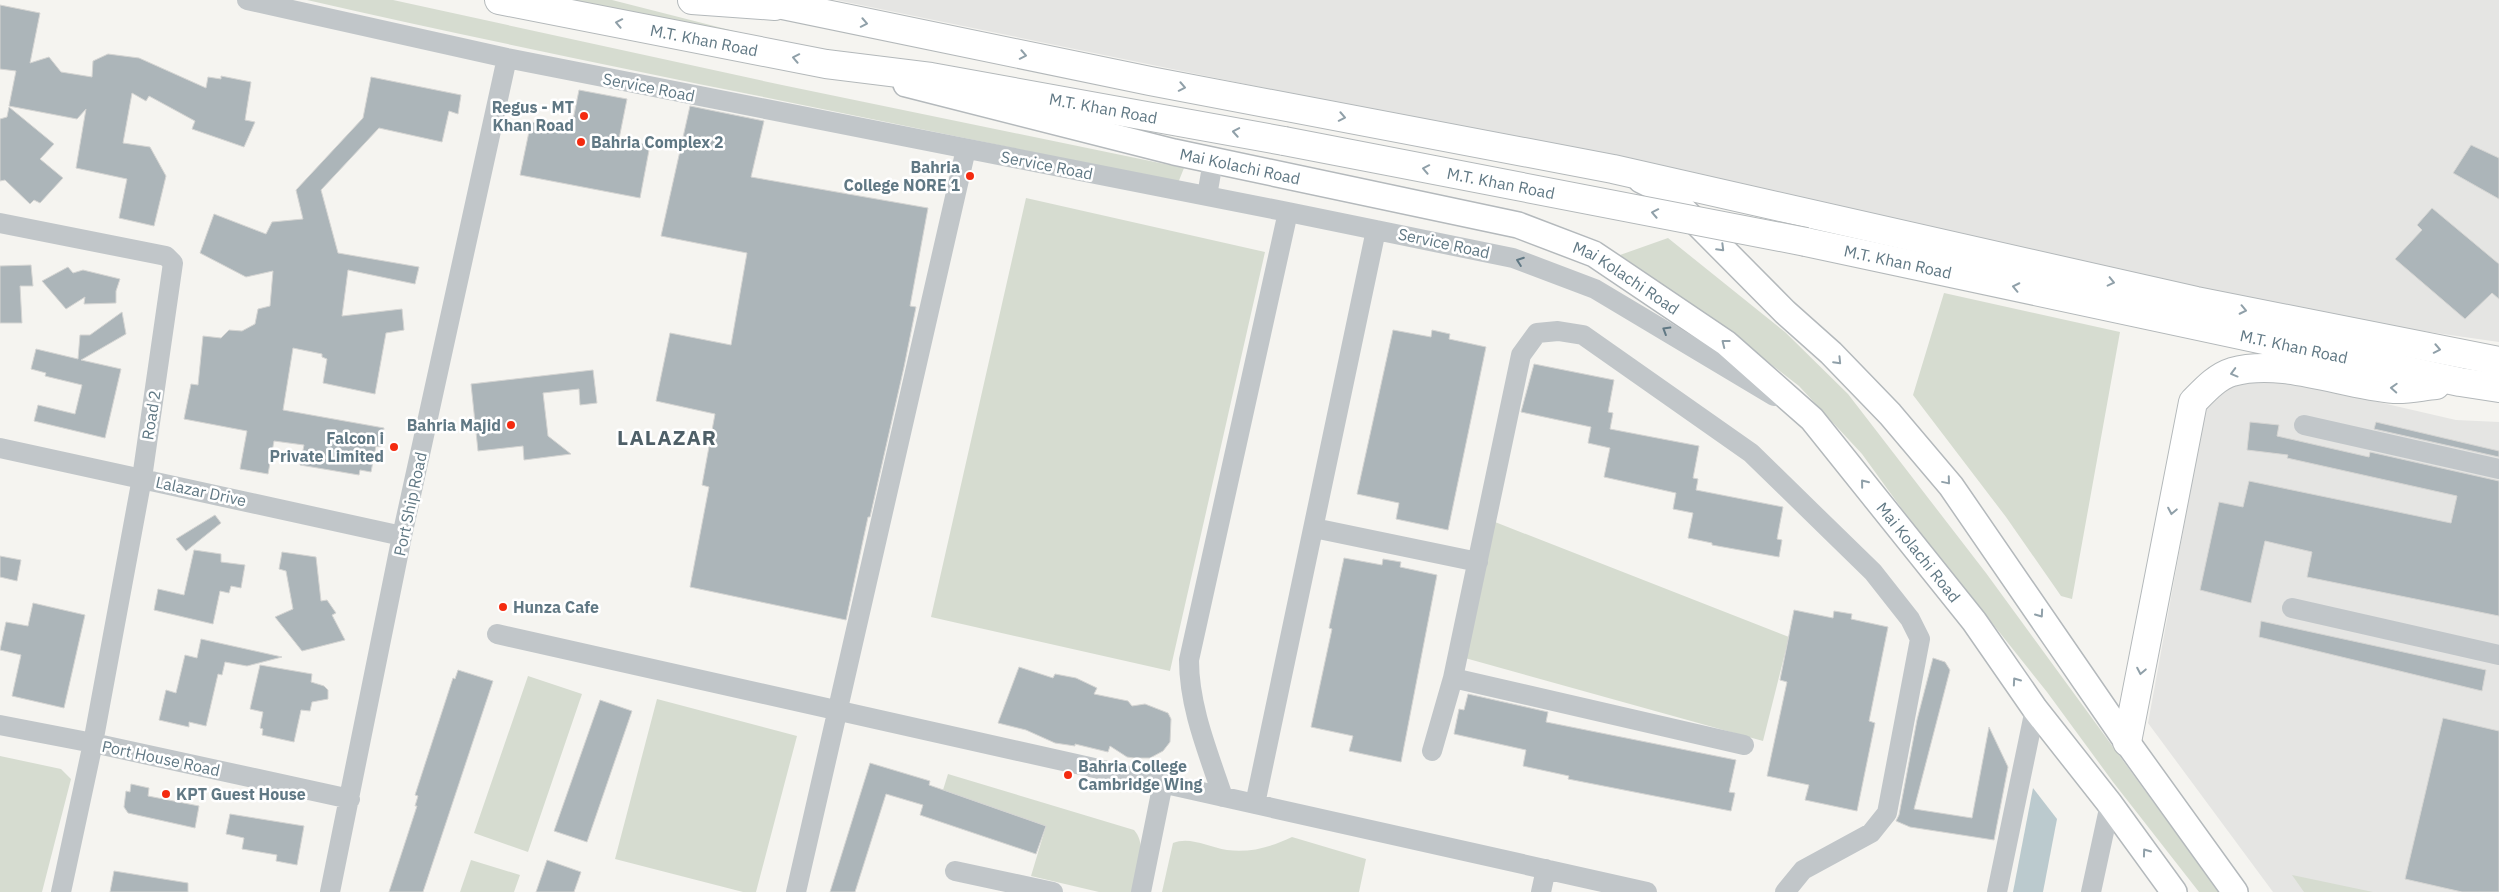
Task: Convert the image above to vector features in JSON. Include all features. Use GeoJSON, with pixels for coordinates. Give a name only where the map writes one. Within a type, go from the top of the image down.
{"type":"FeatureCollection","features":[{"type":"Feature","properties":{"kind":"highway","name":"M.T. Khan Road"},"geometry":{"type":"LineString","coordinates":[[499,0],[518,2],[826,64],[931,77],[1284,141],[1806,242],[2194,313],[2499,361]]}},
{"type":"Feature","properties":{"kind":"highway"},"geometry":{"type":"LineString","coordinates":[[692,0],[791,8]]}},
{"type":"Feature","properties":{"kind":"highway","name":"M.T. Khan Road"},"geometry":{"type":"LineString","coordinates":[[758,0],[1140,79],[1613,169],[2063,271],[2194,313],[2460,382],[2499,388]]}},
{"type":"Feature","properties":{"kind":"highway"},"geometry":{"type":"LineString","coordinates":[[2127,742],[2193,402],[2212,383],[2231,372],[2260,369],[2307,373],[2395,389],[2460,382]]}},
{"type":"Feature","properties":{"kind":"main road","name":"Mai Kolachi Road"},"geometry":{"type":"LineString","coordinates":[[826,64],[1214,161],[1518,225],[1594,254],[1726,343],[1812,419],[1974,621],[2035,709],[2110,804],[2174,892]]}},
{"type":"Feature","properties":{"kind":"main road"},"geometry":{"type":"LineString","coordinates":[[1613,169],[1667,193],[1785,312],[1831,353],[1890,414],[1951,486],[2127,742],[2235,892]]}},
{"type":"Feature","properties":{"kind":"street","name":"Service Road"},"geometry":{"type":"LineString","coordinates":[[247,0],[507,58],[1513,258],[1595,289],[1812,419]]}},
{"type":"Feature","properties":{"kind":"street","name":"Port Ship Road"},"geometry":{"type":"LineString","coordinates":[[330,892],[402,536],[507,58]]}},
{"type":"Feature","properties":{"kind":"street"},"geometry":{"type":"LineString","coordinates":[[796,892],[836,710],[966,149]]}},
{"type":"Feature","properties":{"kind":"street"},"geometry":{"type":"LineString","coordinates":[[1207,196],[1214,161]]}},
{"type":"Feature","properties":{"kind":"street"},"geometry":{"type":"LineString","coordinates":[[1223,797],[1191,692],[1189,660],[1288,212]]}},
{"type":"Feature","properties":{"kind":"street","name":"Road 2"},"geometry":{"type":"LineString","coordinates":[[0,223],[166,256],[173,263],[142,478],[93,743],[61,892]]}},
{"type":"Feature","properties":{"kind":"street"},"geometry":{"type":"LineString","coordinates":[[1255,804],[1376,230]]}},
{"type":"Feature","properties":{"kind":"street"},"geometry":{"type":"LineString","coordinates":[[1432,751],[1453,678],[1521,355],[1537,333],[1558,331],[1583,335],[1751,454],[1873,572],[1910,619],[1920,639],[1887,813],[1871,833],[1803,870],[1785,892]]}},
{"type":"Feature","properties":{"kind":"street"},"geometry":{"type":"LineString","coordinates":[[2304,425],[2499,469]]}},
{"type":"Feature","properties":{"kind":"street","name":"Lalazar Drive"},"geometry":{"type":"LineString","coordinates":[[0,448],[402,536]]}},
{"type":"Feature","properties":{"kind":"street"},"geometry":{"type":"LineString","coordinates":[[1314,528],[1478,562]]}},
{"type":"Feature","properties":{"kind":"street"},"geometry":{"type":"LineString","coordinates":[[2292,608],[2499,654]]}},
{"type":"Feature","properties":{"kind":"street"},"geometry":{"type":"LineString","coordinates":[[496,634],[1647,892]]}},
{"type":"Feature","properties":{"kind":"street"},"geometry":{"type":"LineString","coordinates":[[1453,678],[1744,744]]}},
{"type":"Feature","properties":{"kind":"street"},"geometry":{"type":"LineString","coordinates":[[1997,892],[2035,709]]}},
{"type":"Feature","properties":{"kind":"street","name":"Port House Road"},"geometry":{"type":"LineString","coordinates":[[0,725],[350,798]]}},
{"type":"Feature","properties":{"kind":"street"},"geometry":{"type":"LineString","coordinates":[[1140,892],[1163,783]]}},
{"type":"Feature","properties":{"kind":"street"},"geometry":{"type":"LineString","coordinates":[[2091,892],[2110,804]]}},
{"type":"Feature","properties":{"kind":"street"},"geometry":{"type":"LineString","coordinates":[[1541,892],[1546,869]]}},
{"type":"Feature","properties":{"kind":"street"},"geometry":{"type":"LineString","coordinates":[[955,870],[1053,892]]}},
{"type":"Feature","properties":{"kind":"shaded area"},"geometry":{"type":"Polygon","coordinates":[[[307,0],[393,0],[782,85],[1184,168],[1178,183],[524,48],[307,0]]]}},
{"type":"Feature","properties":{"kind":"shaded area"},"geometry":{"type":"Polygon","coordinates":[[[553,0],[612,0],[812,51],[553,0]]]}},
{"type":"Feature","properties":{"kind":"shaded area"},"geometry":{"type":"Polygon","coordinates":[[[836,0],[2499,0],[2499,342],[2373,324],[2091,269],[1436,123],[836,0]]]}},
{"type":"Feature","properties":{"kind":"shaded area"},"geometry":{"type":"Polygon","coordinates":[[[1026,198],[1265,252],[1170,671],[931,617],[1026,198]]]}},
{"type":"Feature","properties":{"kind":"shaded area"},"geometry":{"type":"Polygon","coordinates":[[[1668,238],[1785,332],[1848,394],[1986,573],[2219,892],[2199,892],[2113,782],[2047,692],[1907,516],[1862,454],[1799,386],[1715,321],[1620,255],[1668,238]]]}},
{"type":"Feature","properties":{"kind":"shaded area"},"geometry":{"type":"Polygon","coordinates":[[[1944,293],[2120,332],[2072,599],[2061,596],[2006,517],[1913,395],[1944,293]]]}},
{"type":"Feature","properties":{"kind":"shaded area"},"geometry":{"type":"Polygon","coordinates":[[[2266,376],[2456,420],[2499,422],[2499,892],[2273,892],[2148,723],[2206,406],[2224,385],[2266,376]]]}},
{"type":"Feature","properties":{"kind":"shaded area"},"geometry":{"type":"Polygon","coordinates":[[[1495,522],[1789,637],[1763,741],[1465,658],[1495,522]]]}},
{"type":"Feature","properties":{"kind":"shaded area"},"geometry":{"type":"Polygon","coordinates":[[[528,676],[582,694],[528,852],[474,833],[528,676]]]}},
{"type":"Feature","properties":{"kind":"shaded area"},"geometry":{"type":"Polygon","coordinates":[[[657,699],[797,736],[756,892],[743,892],[615,859],[657,699]]]}},
{"type":"Feature","properties":{"kind":"shaded area"},"geometry":{"type":"Polygon","coordinates":[[[0,756],[61,769],[71,779],[42,892],[0,892],[0,756]]]}},
{"type":"Feature","properties":{"kind":"shaded area"},"geometry":{"type":"Polygon","coordinates":[[[948,774],[1134,830],[1138,836],[1141,851],[1134,892],[1099,892],[1031,876],[1046,826],[943,790],[948,774]]]}},
{"type":"Feature","properties":{"kind":"shaded area"},"geometry":{"type":"Polygon","coordinates":[[[2033,788],[2057,819],[2043,892],[2013,892],[2033,788]]]}},
{"type":"Feature","properties":{"kind":"shaded area"},"geometry":{"type":"Polygon","coordinates":[[[1292,837],[1366,859],[1359,892],[1162,892],[1173,843],[1193,841],[1227,850],[1244,851],[1276,844],[1292,837]]]}},
{"type":"Feature","properties":{"kind":"shaded area"},"geometry":{"type":"Polygon","coordinates":[[[471,860],[520,875],[514,892],[460,892],[471,860]]]}},
{"type":"Feature","properties":{"kind":"shaded area"},"geometry":{"type":"Polygon","coordinates":[[[2292,875],[2373,892],[2304,892],[2292,875]]]}},
{"type":"Feature","properties":{"kind":"building"},"geometry":{"type":"Polygon","coordinates":[[[0,5],[40,13],[30,63],[49,57],[61,72],[92,77],[93,61],[108,54],[139,58],[206,88],[208,77],[221,79],[221,76],[251,82],[245,120],[255,122],[244,147],[192,129],[195,121],[149,96],[146,101],[132,93],[123,143],[150,147],[166,176],[154,226],[119,218],[127,179],[76,168],[86,109],[77,119],[9,106],[16,71],[0,69],[0,5]]]}},
{"type":"Feature","properties":{"kind":"building"},"geometry":{"type":"Polygon","coordinates":[[[371,77],[461,95],[458,114],[449,111],[442,142],[379,128],[321,190],[338,253],[419,267],[415,284],[348,270],[342,316],[402,309],[404,330],[386,333],[375,394],[323,383],[327,359],[322,357],[322,354],[293,348],[283,410],[384,428],[381,447],[376,446],[371,472],[360,470],[359,475],[300,465],[304,445],[274,441],[268,474],[240,469],[247,431],[184,419],[191,384],[198,385],[203,336],[221,338],[229,330],[242,331],[255,324],[258,309],[270,306],[273,271],[246,277],[200,253],[214,214],[266,234],[272,222],[303,219],[296,190],[363,118],[371,77]]]}},
{"type":"Feature","properties":{"kind":"building","name":"Bahria Complex 2"},"geometry":{"type":"Polygon","coordinates":[[[579,90],[627,99],[619,139],[650,145],[640,198],[520,175],[531,122],[571,130],[579,90]]]}},
{"type":"Feature","properties":{"kind":"building"},"geometry":{"type":"Polygon","coordinates":[[[690,106],[764,121],[751,177],[928,208],[910,306],[916,307],[846,620],[690,587],[709,487],[702,485],[715,414],[656,401],[670,333],[731,345],[747,253],[661,236],[690,106]]]}},
{"type":"Feature","properties":{"kind":"building"},"geometry":{"type":"Polygon","coordinates":[[[9,107],[54,144],[40,159],[63,178],[40,203],[34,200],[30,204],[5,180],[0,181],[0,119],[7,117],[9,107]]]}},
{"type":"Feature","properties":{"kind":"building"},"geometry":{"type":"Polygon","coordinates":[[[2471,145],[2499,158],[2499,199],[2453,173],[2471,145]]]}},
{"type":"Feature","properties":{"kind":"building"},"geometry":{"type":"Polygon","coordinates":[[[2432,208],[2499,264],[2499,299],[2492,293],[2465,319],[2395,259],[2422,230],[2417,225],[2432,208]]]}},
{"type":"Feature","properties":{"kind":"building"},"geometry":{"type":"Polygon","coordinates":[[[31,265],[33,286],[20,286],[22,323],[0,323],[0,266],[31,265]]]}},
{"type":"Feature","properties":{"kind":"building"},"geometry":{"type":"Polygon","coordinates":[[[68,267],[73,273],[83,270],[120,279],[116,291],[116,303],[84,304],[85,297],[66,309],[42,281],[68,267]]]}},
{"type":"Feature","properties":{"kind":"building"},"geometry":{"type":"Polygon","coordinates":[[[122,312],[126,334],[81,360],[121,369],[105,438],[34,421],[38,405],[75,414],[82,385],[45,376],[46,373],[31,369],[36,349],[78,359],[80,335],[90,335],[122,312]]]}},
{"type":"Feature","properties":{"kind":"building"},"geometry":{"type":"Polygon","coordinates":[[[1393,330],[1431,337],[1432,330],[1450,334],[1449,339],[1486,347],[1448,530],[1396,519],[1399,503],[1357,494],[1393,330]]]}},
{"type":"Feature","properties":{"kind":"building"},"geometry":{"type":"Polygon","coordinates":[[[1534,364],[1614,380],[1608,412],[1613,413],[1610,429],[1699,446],[1693,478],[1698,479],[1696,490],[1783,507],[1777,539],[1782,540],[1779,557],[1712,545],[1712,543],[1688,538],[1693,513],[1673,509],[1676,493],[1604,477],[1610,448],[1588,443],[1591,427],[1521,412],[1534,364]]]}},
{"type":"Feature","properties":{"kind":"building","name":"Bahria Majid"},"geometry":{"type":"Polygon","coordinates":[[[593,370],[597,403],[580,405],[579,389],[543,393],[548,436],[571,454],[524,460],[523,446],[478,451],[471,384],[593,370]]]}},
{"type":"Feature","properties":{"kind":"building"},"geometry":{"type":"Polygon","coordinates":[[[2250,422],[2279,425],[2277,436],[2369,457],[2370,452],[2499,481],[2499,616],[2307,577],[2312,552],[2265,541],[2251,603],[2200,590],[2219,502],[2243,507],[2249,481],[2451,523],[2457,496],[2287,458],[2288,455],[2247,450],[2250,422]]]}},
{"type":"Feature","properties":{"kind":"building"},"geometry":{"type":"Polygon","coordinates":[[[2376,422],[2499,451],[2499,457],[2374,429],[2376,422]]]}},
{"type":"Feature","properties":{"kind":"building"},"geometry":{"type":"Polygon","coordinates":[[[215,515],[221,523],[186,551],[176,539],[215,515]]]}},
{"type":"Feature","properties":{"kind":"building"},"geometry":{"type":"Polygon","coordinates":[[[194,550],[221,554],[221,562],[245,565],[241,588],[231,586],[229,593],[220,591],[213,624],[154,610],[158,589],[184,595],[194,550]]]}},
{"type":"Feature","properties":{"kind":"building"},"geometry":{"type":"Polygon","coordinates":[[[282,552],[316,557],[321,601],[327,600],[336,613],[332,615],[345,640],[302,651],[275,617],[293,609],[286,571],[279,569],[282,552]]]}},
{"type":"Feature","properties":{"kind":"building"},"geometry":{"type":"Polygon","coordinates":[[[0,556],[21,560],[17,581],[0,577],[0,556]]]}},
{"type":"Feature","properties":{"kind":"building"},"geometry":{"type":"Polygon","coordinates":[[[1344,558],[1382,565],[1383,559],[1401,562],[1400,567],[1437,575],[1401,762],[1349,751],[1353,736],[1311,727],[1332,629],[1329,628],[1344,558]]]}},
{"type":"Feature","properties":{"kind":"building"},"geometry":{"type":"Polygon","coordinates":[[[33,603],[85,615],[64,708],[12,696],[21,655],[0,650],[6,622],[28,626],[33,603]]]}},
{"type":"Feature","properties":{"kind":"building"},"geometry":{"type":"Polygon","coordinates":[[[1794,610],[1833,618],[1834,611],[1852,614],[1851,619],[1888,627],[1869,721],[1875,723],[1857,811],[1805,800],[1809,785],[1767,776],[1787,682],[1780,680],[1794,610]]]}},
{"type":"Feature","properties":{"kind":"building"},"geometry":{"type":"Polygon","coordinates":[[[2261,621],[2486,670],[2482,691],[2259,637],[2261,621]]]}},
{"type":"Feature","properties":{"kind":"building"},"geometry":{"type":"Polygon","coordinates":[[[201,639],[282,657],[247,666],[225,662],[222,675],[218,674],[206,726],[189,722],[189,727],[159,720],[166,690],[176,693],[185,655],[197,658],[201,639]]]}},
{"type":"Feature","properties":{"kind":"building"},"geometry":{"type":"Polygon","coordinates":[[[1933,658],[1945,662],[1950,670],[1914,809],[1972,818],[1989,727],[2008,767],[1994,840],[1910,827],[1896,821],[1899,815],[1917,720],[1933,658]]]}},
{"type":"Feature","properties":{"kind":"building"},"geometry":{"type":"Polygon","coordinates":[[[260,665],[312,674],[311,682],[324,686],[328,690],[328,699],[312,702],[310,711],[301,710],[294,742],[262,735],[263,729],[260,728],[263,712],[250,709],[260,665]]]}},
{"type":"Feature","properties":{"kind":"building"},"geometry":{"type":"Polygon","coordinates":[[[1019,667],[1053,678],[1055,674],[1076,678],[1097,688],[1094,694],[1128,701],[1132,706],[1145,704],[1168,713],[1171,719],[1170,742],[1163,751],[1150,758],[1134,758],[1127,757],[1110,746],[1108,752],[1075,744],[1075,746],[1055,743],[1026,730],[998,723],[1019,667]]]}},
{"type":"Feature","properties":{"kind":"building"},"geometry":{"type":"Polygon","coordinates":[[[458,670],[493,681],[423,892],[389,892],[417,806],[415,806],[418,796],[415,795],[453,678],[455,679],[458,670]]]}},
{"type":"Feature","properties":{"kind":"building"},"geometry":{"type":"Polygon","coordinates":[[[1468,694],[1548,712],[1546,722],[1736,760],[1729,792],[1735,793],[1731,811],[1568,779],[1569,776],[1523,766],[1526,750],[1454,734],[1459,709],[1464,710],[1468,694]]]}},
{"type":"Feature","properties":{"kind":"building"},"geometry":{"type":"Polygon","coordinates":[[[600,700],[632,711],[587,842],[554,831],[600,700]]]}},
{"type":"Feature","properties":{"kind":"building"},"geometry":{"type":"Polygon","coordinates":[[[2443,718],[2499,731],[2499,892],[2462,892],[2405,879],[2443,718]]]}},
{"type":"Feature","properties":{"kind":"building"},"geometry":{"type":"Polygon","coordinates":[[[870,763],[930,781],[929,785],[1046,826],[1036,854],[920,815],[923,805],[886,794],[855,892],[830,892],[870,763]]]}},
{"type":"Feature","properties":{"kind":"building"},"geometry":{"type":"Polygon","coordinates":[[[131,784],[149,788],[148,796],[199,806],[195,828],[128,813],[124,807],[126,791],[130,792],[131,784]]]}},
{"type":"Feature","properties":{"kind":"building"},"geometry":{"type":"Polygon","coordinates":[[[230,814],[304,826],[297,865],[276,861],[277,855],[242,849],[244,838],[226,834],[230,814]]]}},
{"type":"Feature","properties":{"kind":"building"},"geometry":{"type":"Polygon","coordinates":[[[547,860],[581,872],[574,892],[536,892],[547,860]]]}},
{"type":"Feature","properties":{"kind":"building"},"geometry":{"type":"Polygon","coordinates":[[[114,871],[188,883],[188,892],[110,892],[114,871]]]}},
{"type":"Feature","properties":{"kind":"place","name":"Regus - MT Khan Road"},"geometry":{"type":"Point","coordinates":[584,116]}},
{"type":"Feature","properties":{"kind":"place","name":"Bahria Complex 2"},"geometry":{"type":"Point","coordinates":[581,142]}},
{"type":"Feature","properties":{"kind":"place","name":"Bahria College NORE 1"},"geometry":{"type":"Point","coordinates":[970,176]}},
{"type":"Feature","properties":{"kind":"place","name":"Bahria Majid"},"geometry":{"type":"Point","coordinates":[511,425]}},
{"type":"Feature","properties":{"kind":"place","name":"Falcon i Private Limited"},"geometry":{"type":"Point","coordinates":[394,447]}},
{"type":"Feature","properties":{"kind":"place","name":"Hunza Cafe"},"geometry":{"type":"Point","coordinates":[503,607]}},
{"type":"Feature","properties":{"kind":"place","name":"Bahria College Cambridge Wing"},"geometry":{"type":"Point","coordinates":[1068,775]}},
{"type":"Feature","properties":{"kind":"place","name":"KPT Guest House"},"geometry":{"type":"Point","coordinates":[166,794]}},
{"type":"Feature","properties":{"kind":"district","name":"LALAZAR"},"geometry":{"type":"Point","coordinates":[667,437]}}]}
